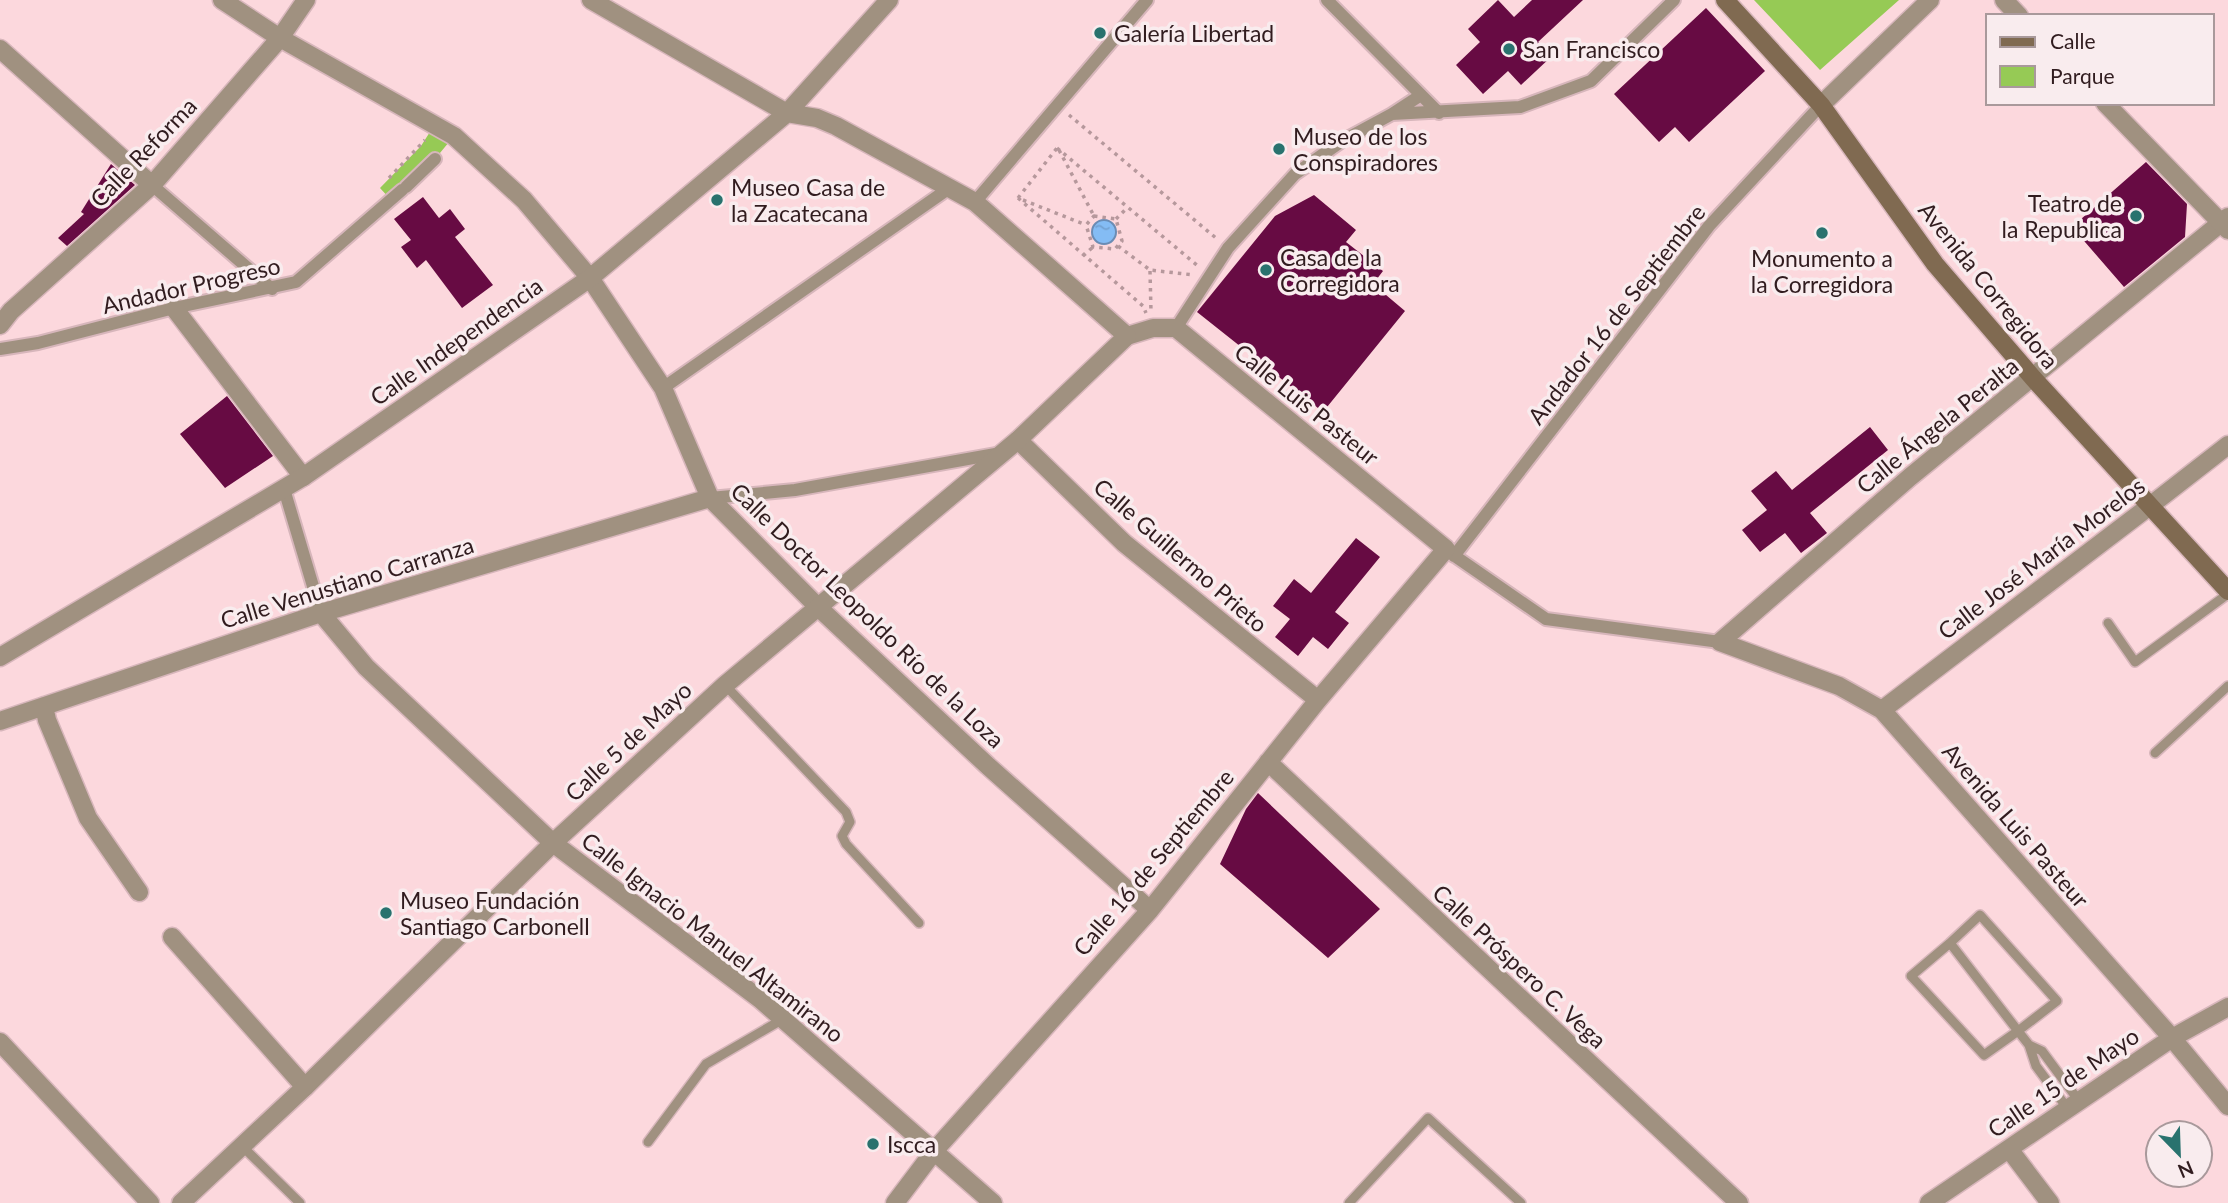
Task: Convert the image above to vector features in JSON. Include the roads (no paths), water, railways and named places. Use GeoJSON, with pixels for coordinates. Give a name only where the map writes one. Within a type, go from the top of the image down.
{"type":"FeatureCollection","features":[{"type":"Feature","properties":{"kind":"main road","name":"Avenida Corregidora"},"geometry":{"type":"LineString","coordinates":[[1725,0],[1821,106],[1936,264],[2033,378],[2228,592]]}},
{"type":"Feature","properties":{"kind":"street","name":"Calle Doctor Leopoldo Río de la Loza"},"geometry":{"type":"LineString","coordinates":[[222,0],[280,38],[454,136],[524,200],[590,278],[663,388],[710,498],[818,607],[988,766],[1150,909]]}},
{"type":"Feature","properties":{"kind":"street","name":"Calle Reforma"},"geometry":{"type":"LineString","coordinates":[[0,325],[11,312],[152,185],[280,38],[306,0]]}},
{"type":"Feature","properties":{"kind":"street"},"geometry":{"type":"LineString","coordinates":[[591,0],[787,113],[817,118],[836,126],[975,202],[1126,336],[1153,328],[1176,328],[1228,248],[1295,174],[1342,141],[1421,95]]}},
{"type":"Feature","properties":{"kind":"street","name":"Calle Independencia"},"geometry":{"type":"LineString","coordinates":[[0,657],[303,477],[590,278],[787,113],[889,0]]}},
{"type":"Feature","properties":{"kind":"street"},"geometry":{"type":"LineString","coordinates":[[975,202],[1147,0]]}},
{"type":"Feature","properties":{"kind":"street"},"geometry":{"type":"LineString","coordinates":[[1327,0],[1439,113]]}},
{"type":"Feature","properties":{"kind":"street"},"geometry":{"type":"LineString","coordinates":[[1392,114],[1520,107],[1591,81],[1674,0]]}},
{"type":"Feature","properties":{"kind":"street"},"geometry":{"type":"LineString","coordinates":[[1821,106],[1930,0]]}},
{"type":"Feature","properties":{"kind":"street"},"geometry":{"type":"LineString","coordinates":[[2004,0],[2017,14]]}},
{"type":"Feature","properties":{"kind":"street"},"geometry":{"type":"LineString","coordinates":[[0,49],[272,289]]}},
{"type":"Feature","properties":{"kind":"street"},"geometry":{"type":"LineString","coordinates":[[2107,105],[2226,223]]}},
{"type":"Feature","properties":{"kind":"street","name":"Andador 16 de Septiembre"},"geometry":{"type":"LineString","coordinates":[[1450,553],[1709,226],[1821,106]]}},
{"type":"Feature","properties":{"kind":"street","name":"Andador Progreso"},"geometry":{"type":"LineString","coordinates":[[0,349],[38,343],[174,308],[296,282],[435,159]]}},
{"type":"Feature","properties":{"kind":"street"},"geometry":{"type":"LineString","coordinates":[[663,388],[948,189]]}},
{"type":"Feature","properties":{"kind":"street","name":"Calle Ángela Peralta"},"geometry":{"type":"LineString","coordinates":[[1720,642],[1910,477],[2226,223]]}},
{"type":"Feature","properties":{"kind":"street"},"geometry":{"type":"LineString","coordinates":[[174,308],[303,477]]}},
{"type":"Feature","properties":{"kind":"street","name":"Calle Luis Pasteur"},"geometry":{"type":"LineString","coordinates":[[1176,328],[1450,553]]}},
{"type":"Feature","properties":{"kind":"street","name":"Calle 5 de Mayo"},"geometry":{"type":"LineString","coordinates":[[181,1203],[305,1087],[553,844],[725,685],[1018,440],[1126,336]]}},
{"type":"Feature","properties":{"kind":"street","name":"Calle Guillermo Prieto"},"geometry":{"type":"LineString","coordinates":[[1018,440],[1124,543],[1318,700]]}},
{"type":"Feature","properties":{"kind":"street","name":"Calle José María Morelos"},"geometry":{"type":"LineString","coordinates":[[1882,710],[2228,445]]}},
{"type":"Feature","properties":{"kind":"street"},"geometry":{"type":"LineString","coordinates":[[710,498],[795,490],[1002,453]]}},
{"type":"Feature","properties":{"kind":"street"},"geometry":{"type":"LineString","coordinates":[[284,489],[321,613]]}},
{"type":"Feature","properties":{"kind":"street","name":"Calle Venustiano Carranza"},"geometry":{"type":"LineString","coordinates":[[0,721],[321,613],[710,498]]}},
{"type":"Feature","properties":{"kind":"street"},"geometry":{"type":"LineString","coordinates":[[1450,553],[1546,619],[1720,642]]}},
{"type":"Feature","properties":{"kind":"street","name":"Calle 16 de Septiembre"},"geometry":{"type":"LineString","coordinates":[[895,1203],[935,1150],[1150,909],[1318,700],[1450,553]]}},
{"type":"Feature","properties":{"kind":"street","name":"Calle Ignacio Manuel Altamirano"},"geometry":{"type":"LineString","coordinates":[[321,613],[366,667],[553,844],[783,1019],[993,1203]]}},
{"type":"Feature","properties":{"kind":"street","name":"Avenida Luis Pasteur"},"geometry":{"type":"LineString","coordinates":[[1720,642],[1839,685],[1882,710],[2172,1038],[2228,1106]]}},
{"type":"Feature","properties":{"kind":"street"},"geometry":{"type":"LineString","coordinates":[[44,706],[47,720],[88,818],[139,892]]}},
{"type":"Feature","properties":{"kind":"street","name":"Calle Próspero C. Vega"},"geometry":{"type":"LineString","coordinates":[[1268,762],[1739,1203]]}},
{"type":"Feature","properties":{"kind":"street"},"geometry":{"type":"LineString","coordinates":[[172,937],[305,1087]]}},
{"type":"Feature","properties":{"kind":"street","name":"Calle 15 de Mayo"},"geometry":{"type":"LineString","coordinates":[[1929,1203],[2172,1038],[2228,1007]]}},
{"type":"Feature","properties":{"kind":"street"},"geometry":{"type":"LineString","coordinates":[[0,1042],[150,1203]]}},
{"type":"Feature","properties":{"kind":"street"},"geometry":{"type":"LineString","coordinates":[[2009,1149],[2050,1203]]}},
{"type":"Feature","properties":{"kind":"lane"},"geometry":{"type":"LineString","coordinates":[[2108,623],[2135,662],[2228,592]]}},
{"type":"Feature","properties":{"kind":"lane"},"geometry":{"type":"LineString","coordinates":[[725,685],[846,812],[850,822],[842,836],[846,844],[919,923]]}},
{"type":"Feature","properties":{"kind":"lane"},"geometry":{"type":"LineString","coordinates":[[2155,753],[2228,686]]}},
{"type":"Feature","properties":{"kind":"lane"},"geometry":{"type":"LineString","coordinates":[[1980,915],[2057,1000],[2018,1031],[1984,1055],[1911,976],[1980,915]]}},
{"type":"Feature","properties":{"kind":"lane"},"geometry":{"type":"LineString","coordinates":[[1950,943],[2029,1045],[2036,1066],[2074,1105]]}},
{"type":"Feature","properties":{"kind":"lane"},"geometry":{"type":"LineString","coordinates":[[648,1142],[706,1064],[783,1019]]}},
{"type":"Feature","properties":{"kind":"lane"},"geometry":{"type":"LineString","coordinates":[[2029,1045],[2042,1051],[2074,1105]]}},
{"type":"Feature","properties":{"kind":"lane"},"geometry":{"type":"LineString","coordinates":[[1349,1203],[1428,1118],[1521,1203]]}},
{"type":"Feature","properties":{"kind":"lane"},"geometry":{"type":"LineString","coordinates":[[242,1146],[300,1203]]}},
{"type":"Feature","properties":{"kind":"water"},"geometry":{"type":"Polygon","coordinates":[[[1104,220],[1115,227],[1116,232],[1109,243],[1104,244],[1093,237],[1092,232],[1099,221],[1104,220]]]}},
{"type":"Feature","properties":{"kind":"place","name":"Galería Libertad"},"geometry":{"type":"Point","coordinates":[1100,33]}},
{"type":"Feature","properties":{"kind":"place","name":"San Francisco"},"geometry":{"type":"Point","coordinates":[1509,49]}},
{"type":"Feature","properties":{"kind":"place","name":"Museo de los Conspiradores"},"geometry":{"type":"Point","coordinates":[1279,149]}},
{"type":"Feature","properties":{"kind":"place","name":"Museo Casa de la Zacatecana"},"geometry":{"type":"Point","coordinates":[717,200]}},
{"type":"Feature","properties":{"kind":"place","name":"Teatro de la Republica"},"geometry":{"type":"Point","coordinates":[2136,216]}},
{"type":"Feature","properties":{"kind":"place","name":"Monumento a la Corregidora"},"geometry":{"type":"Point","coordinates":[1822,233]}},
{"type":"Feature","properties":{"kind":"place","name":"Casa de la Corregidora"},"geometry":{"type":"Point","coordinates":[1266,270]}},
{"type":"Feature","properties":{"kind":"place","name":"Museo Fundación Santiago Carbonell"},"geometry":{"type":"Point","coordinates":[386,913]}},
{"type":"Feature","properties":{"kind":"place","name":"Iscca"},"geometry":{"type":"Point","coordinates":[873,1144]}}]}
